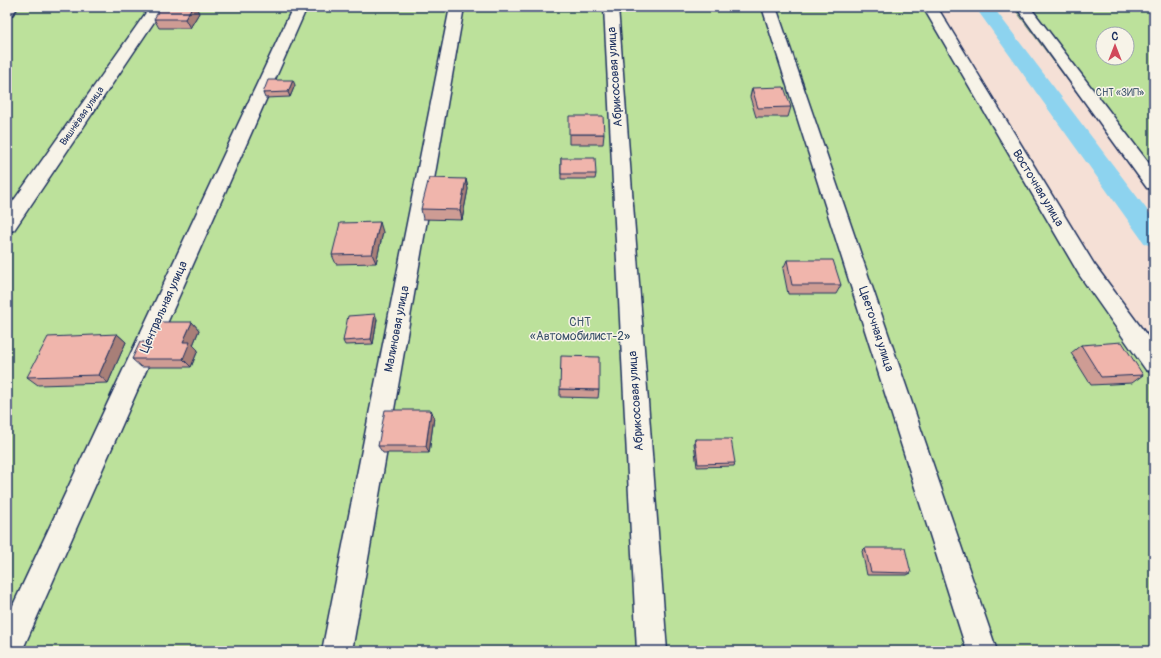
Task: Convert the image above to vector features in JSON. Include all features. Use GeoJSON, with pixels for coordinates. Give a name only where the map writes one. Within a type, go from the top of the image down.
{"type":"FeatureCollection","features":[{"type":"Feature","properties":{"kind":"street"},"geometry":{"type":"LineString","coordinates":[[7,12],[11,7]]}},
{"type":"Feature","properties":{"kind":"street","name":"Вишнёвая улица"},"geometry":{"type":"LineString","coordinates":[[7,225],[157,7]]}},
{"type":"Feature","properties":{"kind":"street","name":"Центральная улица"},"geometry":{"type":"LineString","coordinates":[[8,651],[300,7]]}},
{"type":"Feature","properties":{"kind":"street","name":"Малиновая улица"},"geometry":{"type":"LineString","coordinates":[[337,651],[457,7]]}},
{"type":"Feature","properties":{"kind":"street","name":"Абрикосовая улица"},"geometry":{"type":"LineString","coordinates":[[611,7],[652,651]]}},
{"type":"Feature","properties":{"kind":"street","name":"Цветочная улица"},"geometry":{"type":"LineString","coordinates":[[770,7],[982,651]]}},
{"type":"Feature","properties":{"kind":"street","name":"Восточная улица"},"geometry":{"type":"LineString","coordinates":[[930,7],[1087,270],[1154,363]]}},
{"type":"Feature","properties":{"kind":"street"},"geometry":{"type":"LineString","coordinates":[[1022,7],[1154,183]]}},
{"type":"Feature","properties":{"kind":"green space","name":"СНТ «Автомобилист-2»"},"geometry":{"type":"Polygon","coordinates":[[[7,7],[930,7],[1154,363],[1154,651],[7,651],[7,7]]]}},
{"type":"Feature","properties":{"kind":"green space","name":"СНТ «ЗИП»"},"geometry":{"type":"Polygon","coordinates":[[[1013,7],[1154,7],[1154,197],[1148,188],[1013,7]]]}},
{"type":"Feature","properties":{"kind":"building"},"geometry":{"type":"Polygon","coordinates":[[[161,7],[192,7],[185,19],[154,19],[161,7]]]}},
{"type":"Feature","properties":{"kind":"building"},"geometry":{"type":"Polygon","coordinates":[[[268,80],[293,80],[288,92],[263,93],[268,80]]]}},
{"type":"Feature","properties":{"kind":"building"},"geometry":{"type":"Polygon","coordinates":[[[784,87],[791,107],[758,108],[752,88],[784,87]]]}},
{"type":"Feature","properties":{"kind":"building"},"geometry":{"type":"Polygon","coordinates":[[[569,116],[603,116],[604,134],[569,134],[569,116]]]}},
{"type":"Feature","properties":{"kind":"building"},"geometry":{"type":"Polygon","coordinates":[[[561,158],[595,158],[596,174],[561,174],[561,158]]]}},
{"type":"Feature","properties":{"kind":"building"},"geometry":{"type":"Polygon","coordinates":[[[429,178],[466,179],[460,210],[421,209],[429,178]]]}},
{"type":"Feature","properties":{"kind":"building"},"geometry":{"type":"Polygon","coordinates":[[[380,222],[372,254],[332,255],[340,223],[380,222]]]}},
{"type":"Feature","properties":{"kind":"building"},"geometry":{"type":"Polygon","coordinates":[[[787,260],[833,260],[841,285],[792,285],[787,260]]]}},
{"type":"Feature","properties":{"kind":"building"},"geometry":{"type":"Polygon","coordinates":[[[375,314],[371,339],[343,341],[348,316],[375,314]]]}},
{"type":"Feature","properties":{"kind":"building"},"geometry":{"type":"Polygon","coordinates":[[[159,322],[192,322],[183,342],[190,342],[183,359],[132,359],[140,342],[150,342],[159,322]]]}},
{"type":"Feature","properties":{"kind":"building"},"geometry":{"type":"Polygon","coordinates":[[[117,334],[99,375],[27,377],[48,337],[117,334]]]}},
{"type":"Feature","properties":{"kind":"building"},"geometry":{"type":"Polygon","coordinates":[[[1122,342],[1143,375],[1101,377],[1081,345],[1122,342]]]}},
{"type":"Feature","properties":{"kind":"building"},"geometry":{"type":"Polygon","coordinates":[[[561,356],[599,357],[599,390],[560,389],[561,356]]]}},
{"type":"Feature","properties":{"kind":"building"},"geometry":{"type":"Polygon","coordinates":[[[385,410],[431,410],[426,446],[378,446],[385,410]]]}},
{"type":"Feature","properties":{"kind":"building"},"geometry":{"type":"Polygon","coordinates":[[[695,439],[731,439],[735,463],[698,464],[695,439]]]}},
{"type":"Feature","properties":{"kind":"building"},"geometry":{"type":"Polygon","coordinates":[[[865,548],[905,548],[911,573],[871,572],[865,548]]]}},
{"type":"Feature","properties":{"kind":"waterway"},"geometry":{"type":"LineString","coordinates":[[984,7],[1154,237]]}}]}
